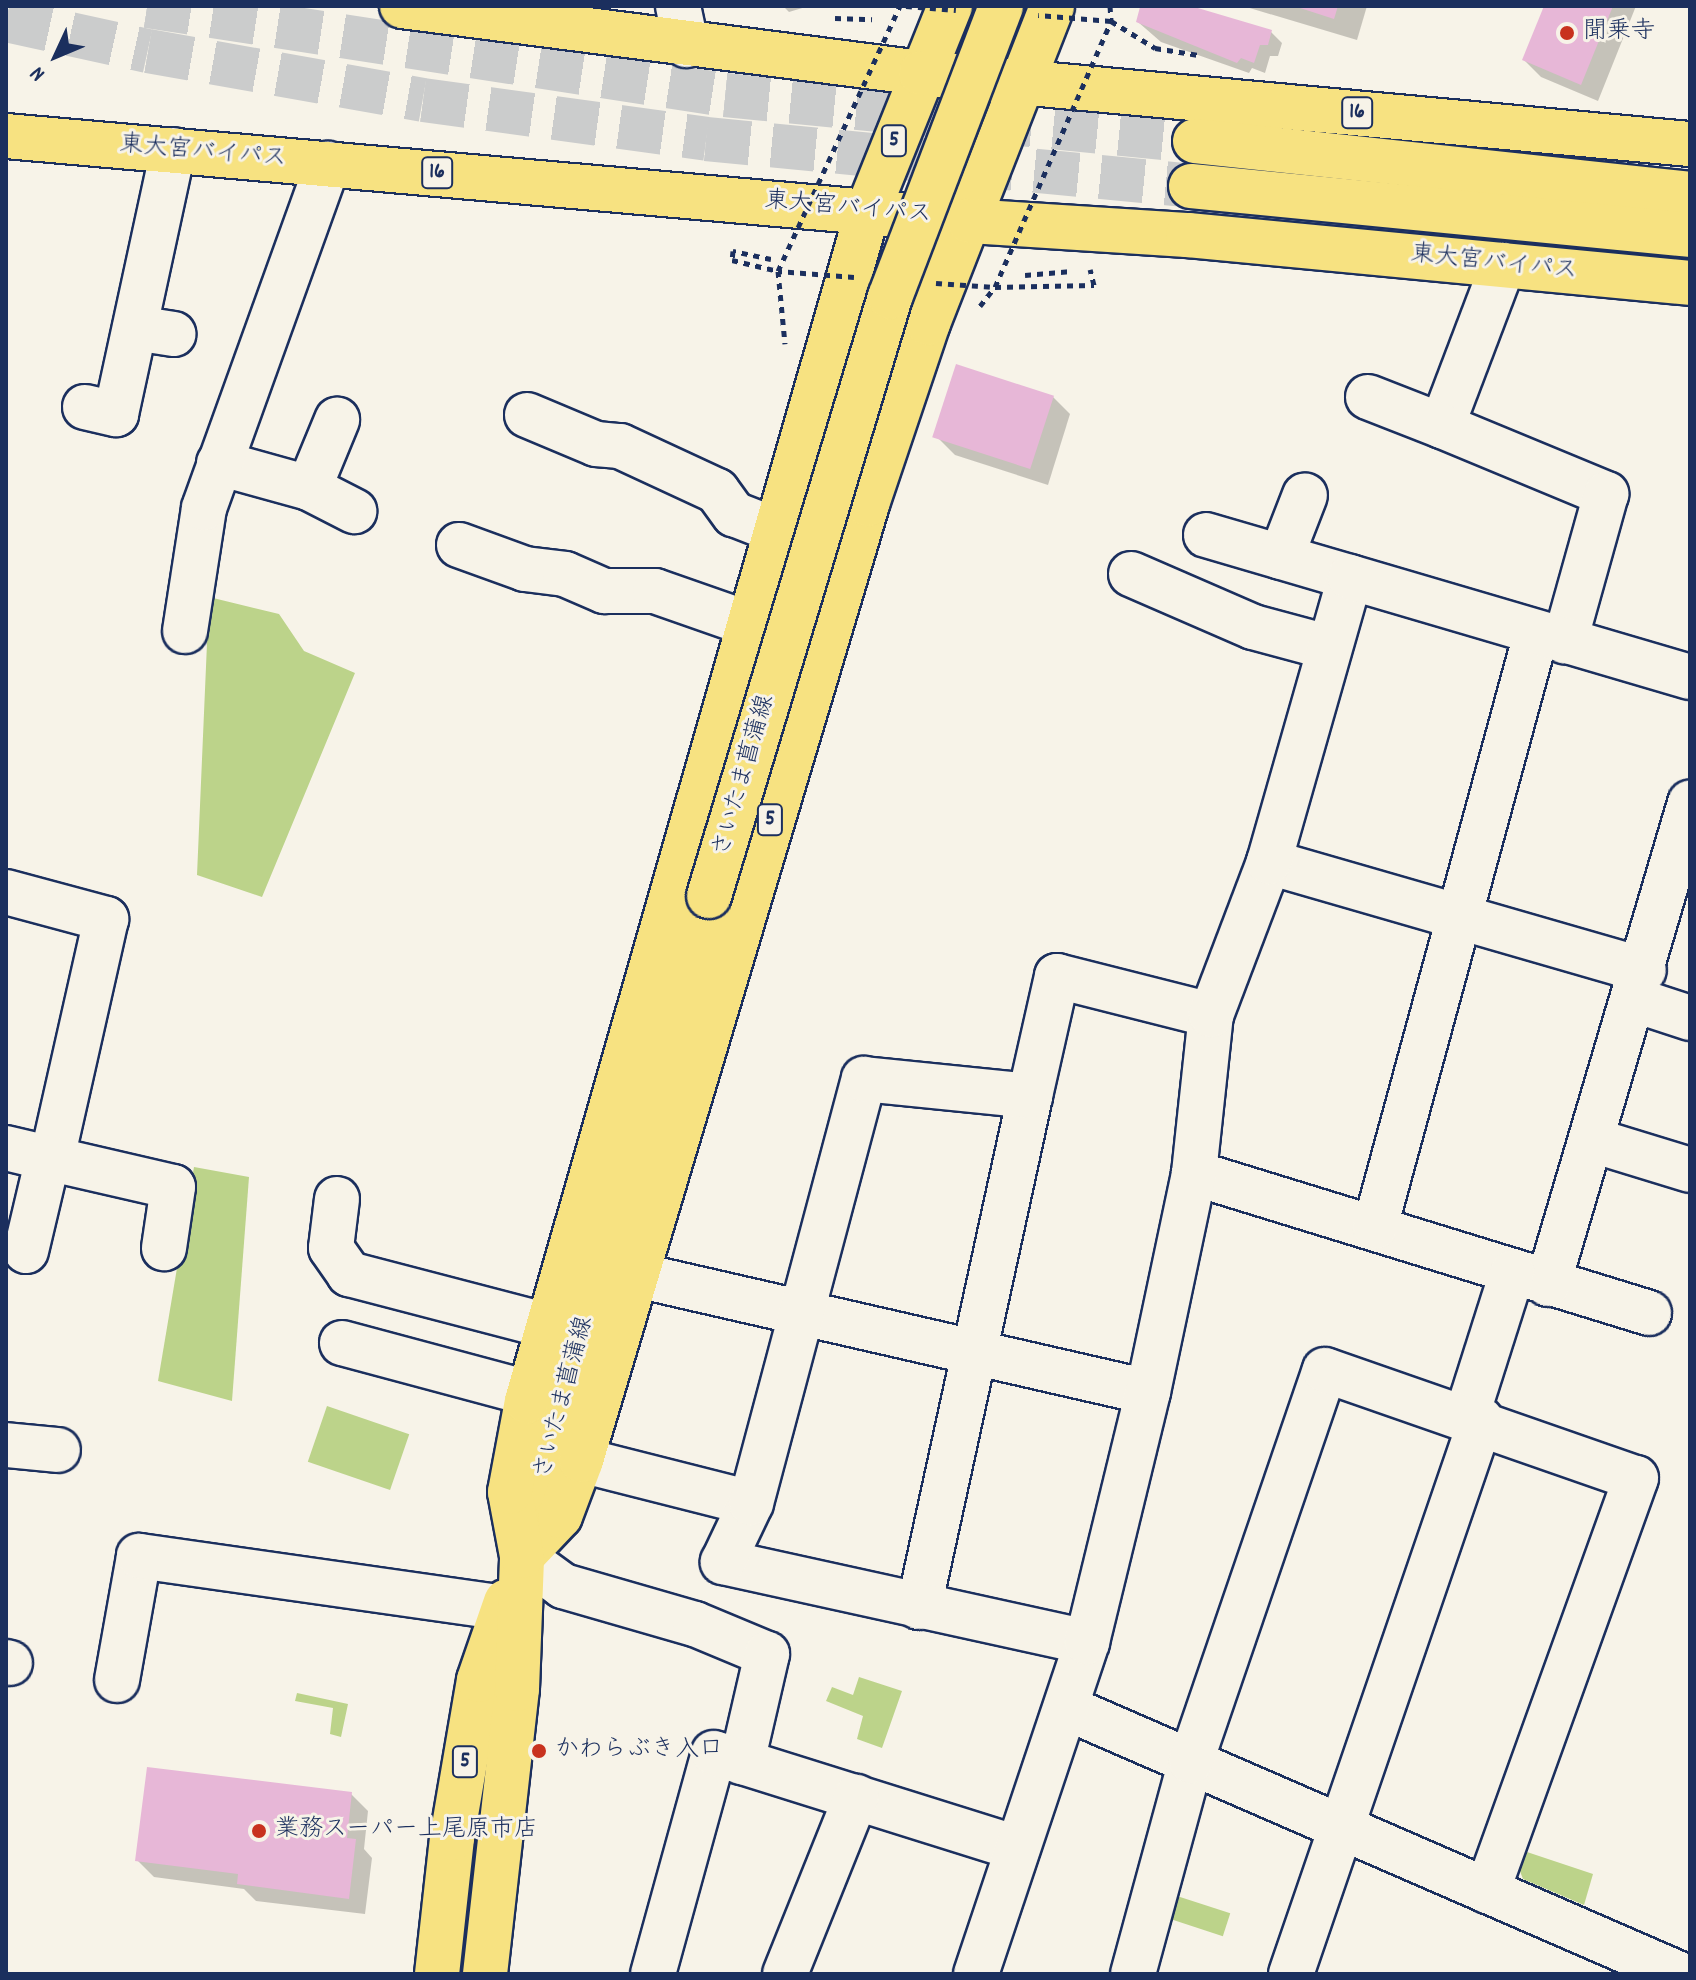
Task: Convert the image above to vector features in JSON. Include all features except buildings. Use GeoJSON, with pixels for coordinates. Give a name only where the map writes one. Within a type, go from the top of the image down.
{"type":"FeatureCollection","features":[{"type":"Feature","properties":{"kind":"main road","name":"16"},"geometry":{"type":"LineString","coordinates":[[402,6],[682,26],[921,73],[1024,80],[1690,144]]}},
{"type":"Feature","properties":{"kind":"main road","name":"5"},"geometry":{"type":"LineString","coordinates":[[522,1556],[510,1492],[529,1393],[868,210],[950,6]]}},
{"type":"Feature","properties":{"kind":"main road","name":"さいたま菖蒲線"},"geometry":{"type":"LineString","coordinates":[[437,1974],[452,1838],[479,1680],[522,1556],[709,896],[890,297],[1001,6]]}},
{"type":"Feature","properties":{"kind":"main road","name":"5"},"geometry":{"type":"LineString","coordinates":[[522,1556],[560,1516],[581,1460],[805,699],[928,323],[1052,6]]}},
{"type":"Feature","properties":{"kind":"main road","name":"東大宮バイパス"},"geometry":{"type":"LineString","coordinates":[[6,136],[969,221],[1188,235],[1690,283]]}},
{"type":"Feature","properties":{"kind":"main road","name":"16"},"geometry":{"type":"LineString","coordinates":[[1195,141],[1690,194]]}},
{"type":"Feature","properties":{"kind":"main road","name":"東大宮バイパス"},"geometry":{"type":"LineString","coordinates":[[1191,186],[1690,235]]}},
{"type":"Feature","properties":{"kind":"main road","name":"さいたま菖蒲線"},"geometry":{"type":"LineString","coordinates":[[485,1974],[517,1689],[522,1556]]}},
{"type":"Feature","properties":{"kind":"street"},"geometry":{"type":"LineString","coordinates":[[85,407],[116,414],[154,331],[173,150]]}},
{"type":"Feature","properties":{"kind":"street"},"geometry":{"type":"LineString","coordinates":[[185,631],[204,508],[328,164]]}},
{"type":"Feature","properties":{"kind":"street"},"geometry":{"type":"LineString","coordinates":[[1442,426],[1503,265]]}},
{"type":"Feature","properties":{"kind":"street"},"geometry":{"type":"LineString","coordinates":[[1368,397],[1606,494],[1551,638],[1459,917],[1375,1227]]}},
{"type":"Feature","properties":{"kind":"street"},"geometry":{"type":"LineString","coordinates":[[527,415],[596,444],[620,446],[717,491],[734,514],[775,530]]}},
{"type":"Feature","properties":{"kind":"street"},"geometry":{"type":"LineString","coordinates":[[309,488],[337,420]]}},
{"type":"Feature","properties":{"kind":"street"},"geometry":{"type":"LineString","coordinates":[[219,463],[309,488],[354,511]]}},
{"type":"Feature","properties":{"kind":"street"},"geometry":{"type":"LineString","coordinates":[[1281,557],[1305,495]]}},
{"type":"Feature","properties":{"kind":"street"},"geometry":{"type":"LineString","coordinates":[[1206,535],[1690,677]]}},
{"type":"Feature","properties":{"kind":"street"},"geometry":{"type":"LineString","coordinates":[[459,545],[525,569],[565,574],[604,591],[655,591],[749,624]]}},
{"type":"Feature","properties":{"kind":"street"},"geometry":{"type":"LineString","coordinates":[[1131,574],[1253,627],[1327,647]]}},
{"type":"Feature","properties":{"kind":"street"},"geometry":{"type":"LineString","coordinates":[[976,1974],[1087,1642],[1148,1392],[1194,1173],[1211,1015],[1269,862],[1327,647],[1350,577]]}},
{"type":"Feature","properties":{"kind":"street"},"geometry":{"type":"LineString","coordinates":[[1291,1974],[1474,1418],[1530,1279],[1592,1140],[1640,985],[1690,803]]}},
{"type":"Feature","properties":{"kind":"street"},"geometry":{"type":"LineString","coordinates":[[1269,862],[1459,917],[1640,985],[1690,1018]]}},
{"type":"Feature","properties":{"kind":"street"},"geometry":{"type":"LineString","coordinates":[[6,892],[106,919],[26,1251]]}},
{"type":"Feature","properties":{"kind":"street"},"geometry":{"type":"LineString","coordinates":[[919,1607],[1057,976],[1211,1015]]}},
{"type":"Feature","properties":{"kind":"street"},"geometry":{"type":"LineString","coordinates":[[1030,1096],[864,1079],[751,1503],[723,1562],[1087,1642]]}},
{"type":"Feature","properties":{"kind":"street"},"geometry":{"type":"LineString","coordinates":[[1592,1140],[1690,1170]]}},
{"type":"Feature","properties":{"kind":"street"},"geometry":{"type":"LineString","coordinates":[[6,1148],[173,1187],[164,1248]]}},
{"type":"Feature","properties":{"kind":"street"},"geometry":{"type":"LineString","coordinates":[[1194,1173],[1375,1227],[1530,1279],[1649,1313]]}},
{"type":"Feature","properties":{"kind":"street"},"geometry":{"type":"LineString","coordinates":[[337,1199],[331,1248],[349,1274],[548,1326]]}},
{"type":"Feature","properties":{"kind":"street"},"geometry":{"type":"LineString","coordinates":[[637,1275],[1148,1392]]}},
{"type":"Feature","properties":{"kind":"street"},"geometry":{"type":"LineString","coordinates":[[342,1343],[529,1393]]}},
{"type":"Feature","properties":{"kind":"street"},"geometry":{"type":"LineString","coordinates":[[1133,1974],[1191,1761],[1325,1370],[1402,1400],[1474,1418],[1636,1478],[1487,1891]]}},
{"type":"Feature","properties":{"kind":"street"},"geometry":{"type":"LineString","coordinates":[[6,1445],[58,1450]]}},
{"type":"Feature","properties":{"kind":"street"},"geometry":{"type":"LineString","coordinates":[[581,1460],[751,1503]]}},
{"type":"Feature","properties":{"kind":"street"},"geometry":{"type":"LineString","coordinates":[[117,1680],[139,1556],[504,1608]]}},
{"type":"Feature","properties":{"kind":"street"},"geometry":{"type":"LineString","coordinates":[[522,1556],[563,1586],[695,1624],[767,1654],[742,1762]]}},
{"type":"Feature","properties":{"kind":"street"},"geometry":{"type":"LineString","coordinates":[[1067,1708],[1679,1974]]}},
{"type":"Feature","properties":{"kind":"street"},"geometry":{"type":"LineString","coordinates":[[653,1974],[714,1753],[1018,1848]]}},
{"type":"Feature","properties":{"kind":"street"},"geometry":{"type":"LineString","coordinates":[[785,1974],[856,1797]]}},
{"type":"Feature","properties":{"kind":"path"},"geometry":{"type":"LineString","coordinates":[[786,355],[778,271],[900,6]]}},
{"type":"Feature","properties":{"kind":"path"},"geometry":{"type":"LineString","coordinates":[[1110,6],[1111,21],[1155,48],[1199,55]]}},
{"type":"Feature","properties":{"kind":"path"},"geometry":{"type":"LineString","coordinates":[[820,18],[872,19]]}},
{"type":"Feature","properties":{"kind":"path"},"geometry":{"type":"LineString","coordinates":[[771,259],[733,251],[732,260],[778,271]]}},
{"type":"Feature","properties":{"kind":"path"},"geometry":{"type":"LineString","coordinates":[[995,287],[1094,285],[1093,269],[1025,275]]}},
{"type":"Feature","properties":{"kind":"green space"},"geometry":{"type":"Polygon","coordinates":[[[209,597],[279,614],[304,651],[355,673],[262,897],[197,875],[209,597]]]}},
{"type":"Feature","properties":{"kind":"green space"},"geometry":{"type":"Polygon","coordinates":[[[194,1167],[249,1177],[232,1401],[158,1381],[194,1167]]]}},
{"type":"Feature","properties":{"kind":"green space"},"geometry":{"type":"Polygon","coordinates":[[[327,1406],[409,1434],[390,1490],[308,1462],[327,1406]]]}},
{"type":"Feature","properties":{"kind":"green space"},"geometry":{"type":"Polygon","coordinates":[[[859,1677],[902,1691],[882,1748],[857,1739],[863,1716],[826,1701],[832,1687],[853,1695],[859,1677]]]}},
{"type":"Feature","properties":{"kind":"green space"},"geometry":{"type":"Polygon","coordinates":[[[297,1693],[348,1704],[341,1737],[330,1734],[333,1708],[295,1701],[297,1693]]]}},
{"type":"Feature","properties":{"kind":"green space"},"geometry":{"type":"Polygon","coordinates":[[[1527,1852],[1593,1874],[1584,1905],[1523,1879],[1518,1866],[1527,1852]]]}},
{"type":"Feature","properties":{"kind":"green space"},"geometry":{"type":"Polygon","coordinates":[[[1177,1896],[1230,1913],[1223,1936],[1170,1919],[1177,1896]]]}},
{"type":"Feature","properties":{"kind":"tunnel"},"geometry":{"type":"LineString","coordinates":[[147,6],[725,95],[1195,141]]}},
{"type":"Feature","properties":{"kind":"tunnel"},"geometry":{"type":"LineString","coordinates":[[6,20],[148,51],[423,100],[706,139],[1191,186]]}},
{"type":"Feature","properties":{"kind":"place","name":"聞乗寺"},"geometry":{"type":"Point","coordinates":[1567,33]}},
{"type":"Feature","properties":{"kind":"place","name":"かわらぶき入口"},"geometry":{"type":"Point","coordinates":[539,1751]}},
{"type":"Feature","properties":{"kind":"place","name":"業務スーパー上尾原市店"},"geometry":{"type":"Point","coordinates":[259,1831]}}]}
